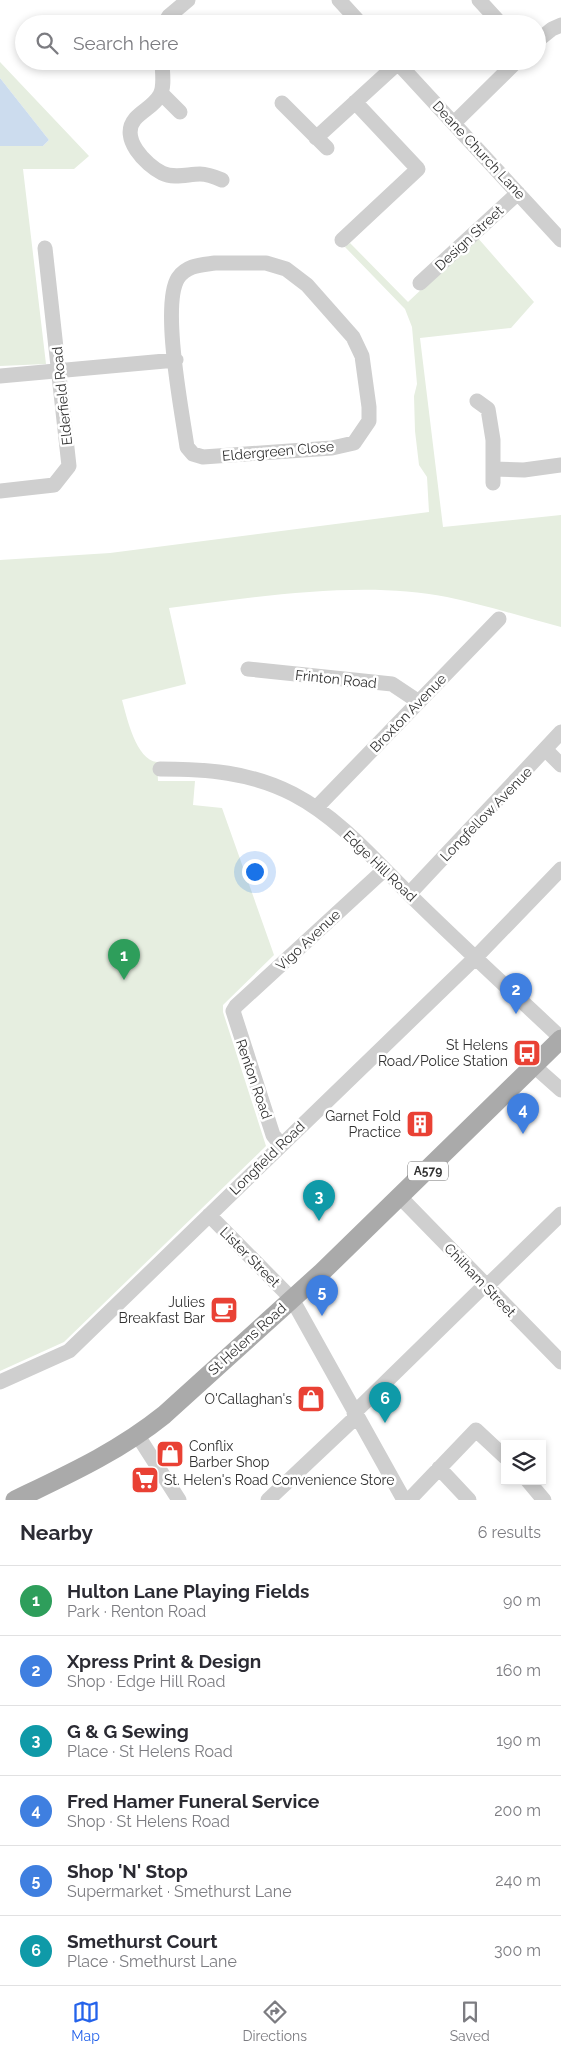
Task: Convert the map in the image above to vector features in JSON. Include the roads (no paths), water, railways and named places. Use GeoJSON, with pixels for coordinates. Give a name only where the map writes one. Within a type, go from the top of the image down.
{"type":"FeatureCollection","features":[{"type":"Feature","properties":{"kind":"main road","name":"St Helens Road"},"geometry":{"type":"LineString","coordinates":[[15,1500],[105,1457],[138,1436],[292,1299],[400,1198],[561,1038]]}},
{"type":"Feature","properties":{"kind":"street"},"geometry":{"type":"LineString","coordinates":[[170,15],[188,0]]}},
{"type":"Feature","properties":{"kind":"street"},"geometry":{"type":"LineString","coordinates":[[339,0],[353,15]]}},
{"type":"Feature","properties":{"kind":"street"},"geometry":{"type":"LineString","coordinates":[[479,0],[493,15]]}},
{"type":"Feature","properties":{"kind":"street"},"geometry":{"type":"LineString","coordinates":[[546,35],[561,25]]}},
{"type":"Feature","properties":{"kind":"street"},"geometry":{"type":"LineString","coordinates":[[162,70],[161,93],[156,101],[135,119],[130,133],[131,142],[147,162],[174,182],[201,174],[222,180]]}},
{"type":"Feature","properties":{"kind":"street"},"geometry":{"type":"LineString","coordinates":[[316,138],[388,70]]}},
{"type":"Feature","properties":{"kind":"street","name":"Deane Church Lane"},"geometry":{"type":"LineString","coordinates":[[403,70],[561,240]]}},
{"type":"Feature","properties":{"kind":"street"},"geometry":{"type":"LineString","coordinates":[[454,124],[508,70]]}},
{"type":"Feature","properties":{"kind":"street"},"geometry":{"type":"LineString","coordinates":[[161,93],[180,112]]}},
{"type":"Feature","properties":{"kind":"street"},"geometry":{"type":"LineString","coordinates":[[342,240],[350,224],[418,169],[355,102]]}},
{"type":"Feature","properties":{"kind":"street"},"geometry":{"type":"LineString","coordinates":[[282,103],[327,148]]}},
{"type":"Feature","properties":{"kind":"street","name":"Design Street"},"geometry":{"type":"LineString","coordinates":[[420,283],[518,193]]}},
{"type":"Feature","properties":{"kind":"street","name":"Elderfield Road"},"geometry":{"type":"LineString","coordinates":[[0,491],[54,485],[63,477],[69,466],[45,248]]}},
{"type":"Feature","properties":{"kind":"street","name":"Eldergreen Close"},"geometry":{"type":"LineString","coordinates":[[215,263],[259,263],[286,269],[307,285],[353,337],[362,356],[370,407],[369,421],[354,443],[332,448],[202,457],[193,454],[187,447],[176,360],[171,313],[172,296],[178,278],[190,266],[215,263]]}},
{"type":"Feature","properties":{"kind":"street"},"geometry":{"type":"LineString","coordinates":[[0,376],[176,360]]}},
{"type":"Feature","properties":{"kind":"street"},"geometry":{"type":"LineString","coordinates":[[488,404],[493,440],[493,476],[561,465]]}},
{"type":"Feature","properties":{"kind":"street","name":"Broxton Avenue"},"geometry":{"type":"LineString","coordinates":[[317,808],[499,619]]}},
{"type":"Feature","properties":{"kind":"street","name":"Frinton Road"},"geometry":{"type":"LineString","coordinates":[[248,669],[392,684],[419,702]]}},
{"type":"Feature","properties":{"kind":"street","name":"Longfellow Avenue"},"geometry":{"type":"LineString","coordinates":[[409,894],[561,732]]}},
{"type":"Feature","properties":{"kind":"street"},"geometry":{"type":"LineString","coordinates":[[546,750],[561,764]]}},
{"type":"Feature","properties":{"kind":"street","name":"Edge Hill Road"},"geometry":{"type":"LineString","coordinates":[[160,769],[214,770],[236,773],[291,793],[317,808],[561,1038]]}},
{"type":"Feature","properties":{"kind":"street","name":"Longfield Road"},"geometry":{"type":"LineString","coordinates":[[0,1382],[69,1351],[475,958],[561,869]]}},
{"type":"Feature","properties":{"kind":"street","name":"Vigo Avenue"},"geometry":{"type":"LineString","coordinates":[[233,1011],[236,1006],[384,870]]}},
{"type":"Feature","properties":{"kind":"street","name":"Renton Road"},"geometry":{"type":"LineString","coordinates":[[233,1011],[273,1136],[281,1145]]}},
{"type":"Feature","properties":{"kind":"street"},"geometry":{"type":"LineString","coordinates":[[534,1066],[561,1090]]}},
{"type":"Feature","properties":{"kind":"street","name":"Chilham Street"},"geometry":{"type":"LineString","coordinates":[[400,1198],[561,1362]]}},
{"type":"Feature","properties":{"kind":"street"},"geometry":{"type":"LineString","coordinates":[[268,1500],[561,1214]]}},
{"type":"Feature","properties":{"kind":"street","name":"Lister Street"},"geometry":{"type":"LineString","coordinates":[[209,1215],[292,1299],[404,1500]]}},
{"type":"Feature","properties":{"kind":"street"},"geometry":{"type":"LineString","coordinates":[[409,1500],[476,1430],[501,1453]]}},
{"type":"Feature","properties":{"kind":"street"},"geometry":{"type":"LineString","coordinates":[[138,1436],[179,1500]]}},
{"type":"Feature","properties":{"kind":"street"},"geometry":{"type":"LineString","coordinates":[[439,1468],[469,1500]]}},
{"type":"Feature","properties":{"kind":"street"},"geometry":{"type":"LineString","coordinates":[[531,1485],[544,1500]]}},
{"type":"Feature","properties":{"kind":"water"},"geometry":{"type":"Polygon","coordinates":[[[0,78],[49,140],[43,146],[0,146],[0,78]]]}},
{"type":"Feature","properties":{"kind":"place","name":"Hulton Lane Playing Fields"},"geometry":{"type":"Point","coordinates":[124,980]}},
{"type":"Feature","properties":{"kind":"place","name":"Xpress Print & Design"},"geometry":{"type":"Point","coordinates":[516,1014]}},
{"type":"Feature","properties":{"kind":"place","name":"St Helens Road/Police Station"},"geometry":{"type":"Point","coordinates":[527,1053]}},
{"type":"Feature","properties":{"kind":"place","name":"Garnet Fold Practice"},"geometry":{"type":"Point","coordinates":[420,1124]}},
{"type":"Feature","properties":{"kind":"place","name":"Fred Hamer Funeral Service"},"geometry":{"type":"Point","coordinates":[523,1134]}},
{"type":"Feature","properties":{"kind":"place","name":"G & G Sewing"},"geometry":{"type":"Point","coordinates":[319,1221]}},
{"type":"Feature","properties":{"kind":"place","name":"Julies Breakfast Bar"},"geometry":{"type":"Point","coordinates":[224,1310]}},
{"type":"Feature","properties":{"kind":"place","name":"Shop 'N' Stop"},"geometry":{"type":"Point","coordinates":[322,1316]}},
{"type":"Feature","properties":{"kind":"place","name":"O'Callaghan's"},"geometry":{"type":"Point","coordinates":[311,1399]}},
{"type":"Feature","properties":{"kind":"place","name":"Smethurst Court"},"geometry":{"type":"Point","coordinates":[385,1423]}},
{"type":"Feature","properties":{"kind":"place","name":"Conflix Barber Shop"},"geometry":{"type":"Point","coordinates":[170,1454]}},
{"type":"Feature","properties":{"kind":"place","name":"St. Helen's Road Convenience Store"},"geometry":{"type":"Point","coordinates":[145,1480]}}]}
